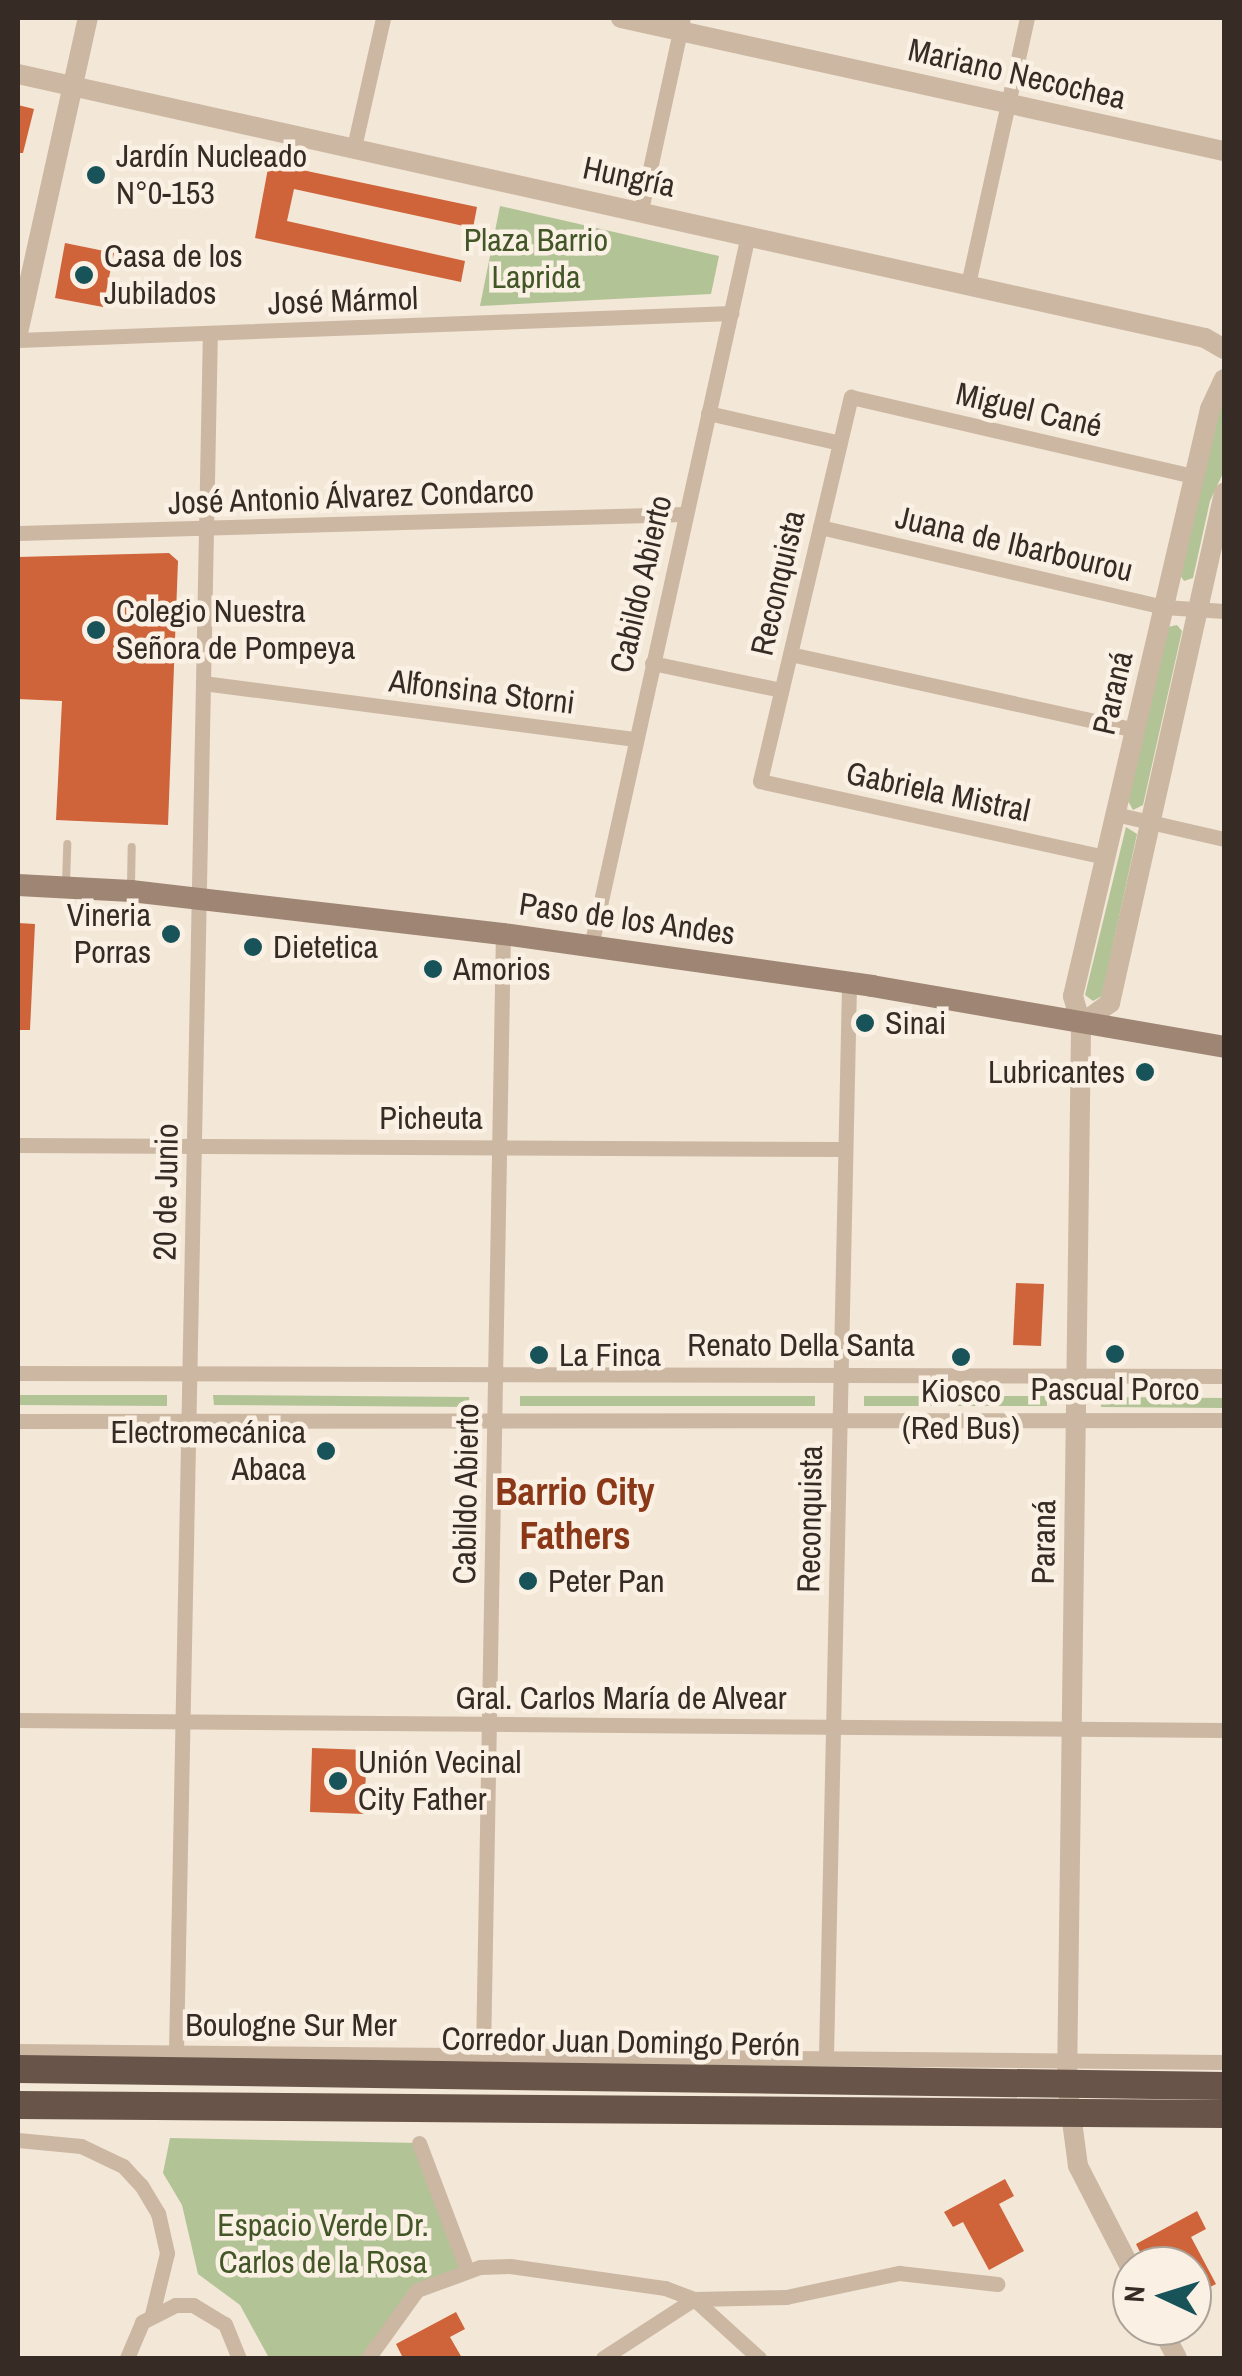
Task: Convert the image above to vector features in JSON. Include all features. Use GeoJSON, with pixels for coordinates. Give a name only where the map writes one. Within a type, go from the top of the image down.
{"type":"FeatureCollection","features":[{"type":"Feature","properties":{"kind":"highway","name":"Corredor Juan Domingo Perón"},"geometry":{"type":"LineString","coordinates":[[18,2069],[1068,2072],[1224,2086]]}},
{"type":"Feature","properties":{"kind":"highway","name":"Corredor Juan Domingo Perón"},"geometry":{"type":"LineString","coordinates":[[18,2104],[1224,2114]]}},
{"type":"Feature","properties":{"kind":"main road","name":"Paso de los Andes"},"geometry":{"type":"LineString","coordinates":[[18,885],[131,891],[503,934],[848,983],[1224,1048]]}},
{"type":"Feature","properties":{"kind":"street"},"geometry":{"type":"LineString","coordinates":[[18,337],[88,18]]}},
{"type":"Feature","properties":{"kind":"street"},"geometry":{"type":"LineString","coordinates":[[354,147],[383,18]]}},
{"type":"Feature","properties":{"kind":"street","name":"Mariano Necochea"},"geometry":{"type":"LineString","coordinates":[[620,18],[682,24],[1224,151]]}},
{"type":"Feature","properties":{"kind":"street"},"geometry":{"type":"LineString","coordinates":[[968,284],[1026,18]]}},
{"type":"Feature","properties":{"kind":"street"},"geometry":{"type":"LineString","coordinates":[[641,210],[682,24]]}},
{"type":"Feature","properties":{"kind":"street","name":"Hungría"},"geometry":{"type":"LineString","coordinates":[[18,74],[1205,338],[1224,349]]}},
{"type":"Feature","properties":{"kind":"street","name":"Cabildo Abierto"},"geometry":{"type":"LineString","coordinates":[[591,946],[748,235]]}},
{"type":"Feature","properties":{"kind":"street","name":"José Mármol"},"geometry":{"type":"LineString","coordinates":[[18,337],[210,334],[731,313]]}},
{"type":"Feature","properties":{"kind":"street","name":"20 de Junio"},"geometry":{"type":"LineString","coordinates":[[176,2052],[210,334]]}},
{"type":"Feature","properties":{"kind":"street","name":"Paraná"},"geometry":{"type":"LineString","coordinates":[[1119,2246],[1078,2166],[1069,2113],[1081,1024],[1073,996],[1194,476],[1214,395],[1224,379]]}},
{"type":"Feature","properties":{"kind":"street","name":"Miguel Cané"},"geometry":{"type":"LineString","coordinates":[[851,397],[1194,476]]}},
{"type":"Feature","properties":{"kind":"street","name":"Reconquista"},"geometry":{"type":"LineString","coordinates":[[760,781],[851,397]]}},
{"type":"Feature","properties":{"kind":"street"},"geometry":{"type":"LineString","coordinates":[[708,414],[840,443]]}},
{"type":"Feature","properties":{"kind":"street","name":"Paraná"},"geometry":{"type":"LineString","coordinates":[[1081,1024],[1110,1002],[1224,493]]}},
{"type":"Feature","properties":{"kind":"street","name":"José Antonio Álvarez Condarco"},"geometry":{"type":"LineString","coordinates":[[18,533],[686,514]]}},
{"type":"Feature","properties":{"kind":"street","name":"Juana de Ibarbourou"},"geometry":{"type":"LineString","coordinates":[[820,527],[1164,606],[1196,605],[1224,611]]}},
{"type":"Feature","properties":{"kind":"street"},"geometry":{"type":"LineString","coordinates":[[790,654],[1135,730]]}},
{"type":"Feature","properties":{"kind":"street"},"geometry":{"type":"LineString","coordinates":[[652,663],[781,690]]}},
{"type":"Feature","properties":{"kind":"street","name":"Alfonsina Storni"},"geometry":{"type":"LineString","coordinates":[[204,682],[634,739]]}},
{"type":"Feature","properties":{"kind":"street","name":"Gabriela Mistral"},"geometry":{"type":"LineString","coordinates":[[760,781],[1106,857]]}},
{"type":"Feature","properties":{"kind":"street"},"geometry":{"type":"LineString","coordinates":[[1116,814],[1224,839]]}},
{"type":"Feature","properties":{"kind":"street","name":"Cabildo Abierto"},"geometry":{"type":"LineString","coordinates":[[483,2054],[503,934]]}},
{"type":"Feature","properties":{"kind":"street","name":"Reconquista"},"geometry":{"type":"LineString","coordinates":[[826,2056],[848,983]]}},
{"type":"Feature","properties":{"kind":"street","name":"Picheuta"},"geometry":{"type":"LineString","coordinates":[[18,1145],[845,1148]]}},
{"type":"Feature","properties":{"kind":"street","name":"Renato Della Santa"},"geometry":{"type":"LineString","coordinates":[[18,1372],[840,1371],[1224,1376]]}},
{"type":"Feature","properties":{"kind":"street"},"geometry":{"type":"LineString","coordinates":[[18,1421],[1224,1420]]}},
{"type":"Feature","properties":{"kind":"street","name":"Gral. Carlos María de Alvear"},"geometry":{"type":"LineString","coordinates":[[18,1720],[1224,1730]]}},
{"type":"Feature","properties":{"kind":"street","name":"Boulogne Sur Mer"},"geometry":{"type":"LineString","coordinates":[[18,2050],[826,2056],[1068,2072],[1224,2062]]}},
{"type":"Feature","properties":{"kind":"street"},"geometry":{"type":"LineString","coordinates":[[18,2140],[81,2146],[123,2166],[141,2185],[158,2213],[166,2253],[152,2314],[132,2338],[127,2358]]}},
{"type":"Feature","properties":{"kind":"street"},"geometry":{"type":"LineString","coordinates":[[419,2144],[467,2270]]}},
{"type":"Feature","properties":{"kind":"street"},"geometry":{"type":"LineString","coordinates":[[368,2358],[417,2290],[467,2270],[510,2266],[598,2276],[694,2300],[786,2297],[900,2274],[997,2284]]}},
{"type":"Feature","properties":{"kind":"street"},"geometry":{"type":"LineString","coordinates":[[603,2358],[694,2300]]}},
{"type":"Feature","properties":{"kind":"street"},"geometry":{"type":"LineString","coordinates":[[694,2300],[759,2358]]}},
{"type":"Feature","properties":{"kind":"street"},"geometry":{"type":"LineString","coordinates":[[152,2314],[174,2305],[211,2312],[235,2340],[239,2358]]}},
{"type":"Feature","properties":{"kind":"lane"},"geometry":{"type":"LineString","coordinates":[[66,886],[67,844]]}},
{"type":"Feature","properties":{"kind":"lane"},"geometry":{"type":"LineString","coordinates":[[131,891],[132,848]]}},
{"type":"Feature","properties":{"kind":"green space","name":"Plaza Barrio Laprida"},"geometry":{"type":"Polygon","coordinates":[[[500,206],[719,256],[711,294],[480,306],[500,206]]]}},
{"type":"Feature","properties":{"kind":"green space"},"geometry":{"type":"Polygon","coordinates":[[[1224,392],[1224,471],[1210,501],[1193,578],[1184,581],[1180,575],[1224,392]]]}},
{"type":"Feature","properties":{"kind":"green space"},"geometry":{"type":"Polygon","coordinates":[[[1177,625],[1182,631],[1143,805],[1133,810],[1128,801],[1168,627],[1177,625]]]}},
{"type":"Feature","properties":{"kind":"green space"},"geometry":{"type":"Polygon","coordinates":[[[1126,827],[1137,834],[1102,996],[1093,1001],[1085,995],[1126,827]]]}},
{"type":"Feature","properties":{"kind":"green space"},"geometry":{"type":"Polygon","coordinates":[[[18,1395],[167,1395],[167,1406],[18,1405],[18,1395]]]}},
{"type":"Feature","properties":{"kind":"green space"},"geometry":{"type":"Polygon","coordinates":[[[213,1395],[469,1397],[470,1407],[214,1405],[213,1395]]]}},
{"type":"Feature","properties":{"kind":"green space"},"geometry":{"type":"Polygon","coordinates":[[[520,1396],[815,1396],[815,1406],[520,1406],[520,1396]]]}},
{"type":"Feature","properties":{"kind":"green space"},"geometry":{"type":"Polygon","coordinates":[[[864,1396],[1047,1396],[1047,1406],[864,1406],[864,1396]]]}},
{"type":"Feature","properties":{"kind":"green space"},"geometry":{"type":"Polygon","coordinates":[[[1101,1397],[1224,1398],[1224,1408],[1101,1407],[1101,1397]]]}},
{"type":"Feature","properties":{"kind":"green space","name":"Espacio Verde Dr. Carlos de la Rosa"},"geometry":{"type":"Polygon","coordinates":[[[170,2138],[419,2143],[467,2270],[417,2290],[368,2358],[269,2358],[240,2305],[198,2274],[182,2205],[163,2173],[170,2138]]]}},
{"type":"Feature","properties":{"kind":"building"},"geometry":{"type":"Polygon","coordinates":[[[18,105],[34,109],[23,153],[18,153],[18,105]]]}},
{"type":"Feature","properties":{"kind":"building"},"geometry":{"type":"Polygon","coordinates":[[[269,163],[477,207],[473,228],[294,189],[287,221],[465,261],[461,282],[255,238],[269,163]]]}},
{"type":"Feature","properties":{"kind":"building","name":"Casa de los Jubilados"},"geometry":{"type":"Polygon","coordinates":[[[65,243],[114,253],[103,307],[55,298],[65,243]]]}},
{"type":"Feature","properties":{"kind":"building","name":"Colegio Nuestra Señora de Pompeya"},"geometry":{"type":"Polygon","coordinates":[[[169,553],[178,561],[168,825],[56,820],[62,701],[18,699],[18,557],[169,553]]]}},
{"type":"Feature","properties":{"kind":"building"},"geometry":{"type":"Polygon","coordinates":[[[18,923],[35,924],[30,1030],[18,1030],[18,923]]]}},
{"type":"Feature","properties":{"kind":"building"},"geometry":{"type":"Polygon","coordinates":[[[1016,1283],[1044,1284],[1041,1346],[1013,1345],[1016,1283]]]}},
{"type":"Feature","properties":{"kind":"building","name":"Unión Vecinal City Father"},"geometry":{"type":"Polygon","coordinates":[[[312,1748],[367,1750],[364,1814],[310,1812],[312,1748]]]}},
{"type":"Feature","properties":{"kind":"building"},"geometry":{"type":"Polygon","coordinates":[[[1005,2179],[1014,2196],[999,2204],[1024,2251],[989,2270],[963,2222],[953,2227],[944,2212],[1005,2179]]]}},
{"type":"Feature","properties":{"kind":"building"},"geometry":{"type":"Polygon","coordinates":[[[1197,2211],[1206,2229],[1191,2237],[1196,2246],[1136,2244],[1197,2211]]]}},
{"type":"Feature","properties":{"kind":"building"},"geometry":{"type":"Polygon","coordinates":[[[456,2312],[465,2329],[450,2337],[462,2358],[403,2358],[396,2344],[456,2312]]]}},
{"type":"Feature","properties":{"kind":"place","name":"Jardín Nucleado N°0-153"},"geometry":{"type":"Point","coordinates":[96,175]}},
{"type":"Feature","properties":{"kind":"place","name":"Casa de los Jubilados"},"geometry":{"type":"Point","coordinates":[84,275]}},
{"type":"Feature","properties":{"kind":"place","name":"Colegio Nuestra Señora de Pompeya"},"geometry":{"type":"Point","coordinates":[96,630]}},
{"type":"Feature","properties":{"kind":"place","name":"Vineria Porras"},"geometry":{"type":"Point","coordinates":[171,934]}},
{"type":"Feature","properties":{"kind":"place","name":"Dietetica"},"geometry":{"type":"Point","coordinates":[253,947]}},
{"type":"Feature","properties":{"kind":"place","name":"Amorios"},"geometry":{"type":"Point","coordinates":[433,969]}},
{"type":"Feature","properties":{"kind":"place","name":"Sinai"},"geometry":{"type":"Point","coordinates":[865,1023]}},
{"type":"Feature","properties":{"kind":"place","name":"Lubricantes"},"geometry":{"type":"Point","coordinates":[1145,1072]}},
{"type":"Feature","properties":{"kind":"place","name":"Pascual Porco"},"geometry":{"type":"Point","coordinates":[1115,1354]}},
{"type":"Feature","properties":{"kind":"place","name":"La Finca"},"geometry":{"type":"Point","coordinates":[539,1355]}},
{"type":"Feature","properties":{"kind":"place","name":"Kiosco (Red Bus)"},"geometry":{"type":"Point","coordinates":[961,1357]}},
{"type":"Feature","properties":{"kind":"place","name":"Electromecánica Abaca"},"geometry":{"type":"Point","coordinates":[326,1451]}},
{"type":"Feature","properties":{"kind":"place","name":"Peter Pan"},"geometry":{"type":"Point","coordinates":[528,1581]}},
{"type":"Feature","properties":{"kind":"place","name":"Unión Vecinal City Father"},"geometry":{"type":"Point","coordinates":[338,1781]}},
{"type":"Feature","properties":{"kind":"district","name":"Barrio City Fathers"},"geometry":{"type":"Point","coordinates":[575,1514]}}]}
